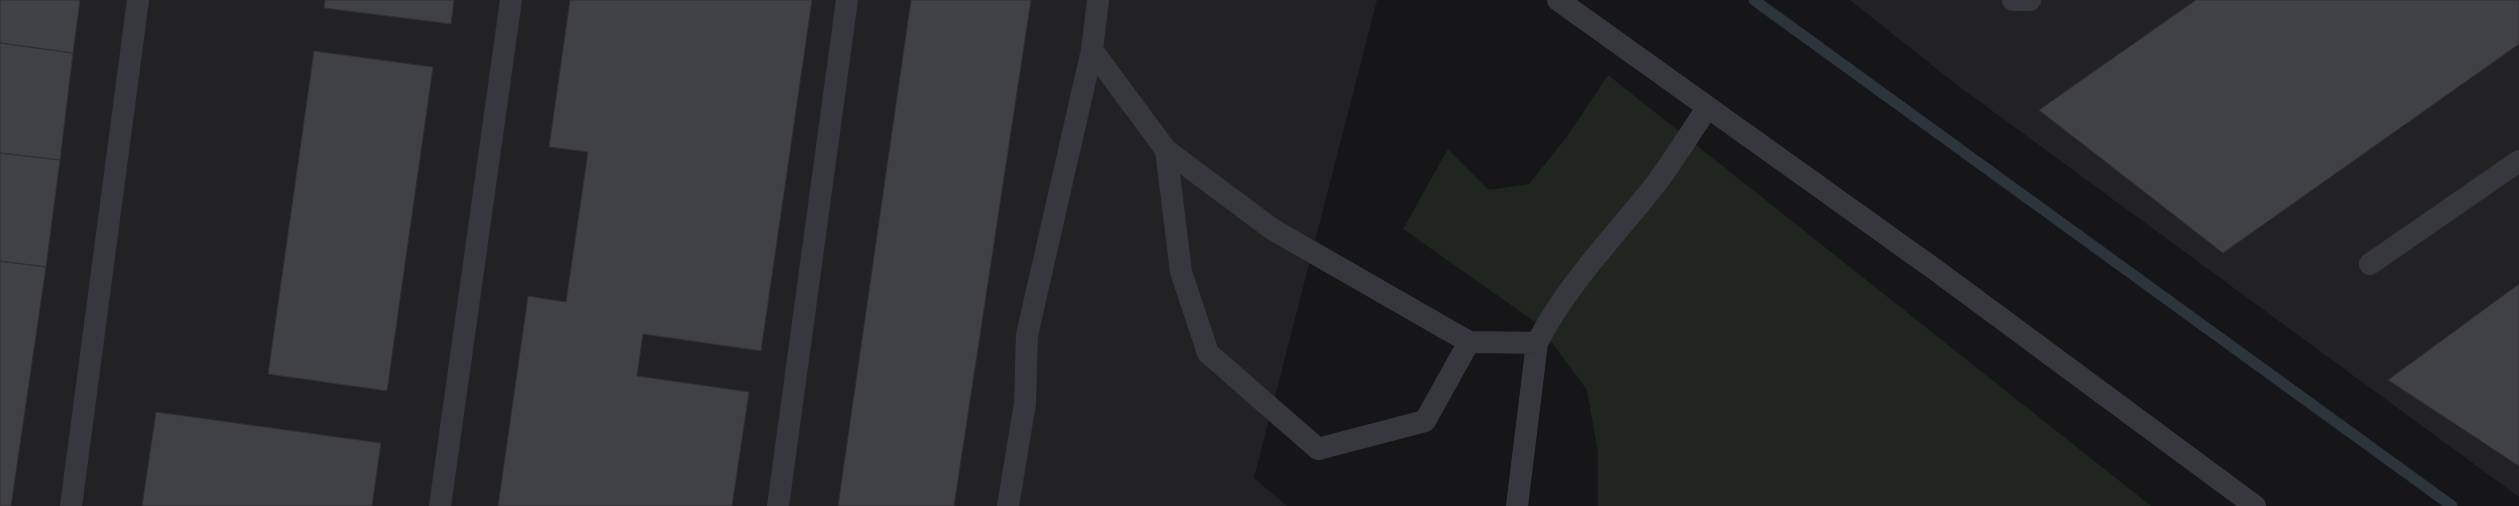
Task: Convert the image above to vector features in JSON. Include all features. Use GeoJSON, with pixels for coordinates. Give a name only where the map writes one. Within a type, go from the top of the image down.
{"type":"FeatureCollection","features":[{"type":"Feature","properties":{"kind":"street"},"geometry":{"type":"LineString","coordinates":[[71,506],[138,0]]}},
{"type":"Feature","properties":{"kind":"street"},"geometry":{"type":"LineString","coordinates":[[440,506],[511,0]]}},
{"type":"Feature","properties":{"kind":"street"},"geometry":{"type":"LineString","coordinates":[[778,506],[847,0]]}},
{"type":"Feature","properties":{"kind":"street"},"geometry":{"type":"LineString","coordinates":[[1008,506],[1025,403],[1027,335],[1092,50],[1098,0]]}},
{"type":"Feature","properties":{"kind":"street"},"geometry":{"type":"LineString","coordinates":[[1558,0],[1937,271],[2255,506]]}},
{"type":"Feature","properties":{"kind":"street"},"geometry":{"type":"LineString","coordinates":[[2013,0],[2030,0]]}},
{"type":"Feature","properties":{"kind":"street"},"geometry":{"type":"LineString","coordinates":[[1092,50],[1166,150],[1272,229],[1469,342],[1537,343]]}},
{"type":"Feature","properties":{"kind":"street"},"geometry":{"type":"LineString","coordinates":[[1517,506],[1537,343],[1552,313],[1595,257],[1655,184],[1708,107]]}},
{"type":"Feature","properties":{"kind":"street"},"geometry":{"type":"LineString","coordinates":[[1166,150],[1180,272],[1208,353],[1318,448],[1425,421],[1469,342]]}},
{"type":"Feature","properties":{"kind":"street"},"geometry":{"type":"LineString","coordinates":[[2370,264],[2519,161]]}},
{"type":"Feature","properties":{"kind":"shaded area"},"geometry":{"type":"Polygon","coordinates":[[[0,0],[1377,0],[1254,478],[1287,506],[0,506],[0,0]]]}},
{"type":"Feature","properties":{"kind":"shaded area"},"geometry":{"type":"Polygon","coordinates":[[[1850,0],[2519,0],[2519,497],[1953,82],[1850,0]]]}},
{"type":"Feature","properties":{"kind":"shaded area"},"geometry":{"type":"Polygon","coordinates":[[[1608,75],[2151,506],[1598,506],[1598,453],[1587,390],[1538,324],[1403,229],[1448,149],[1489,190],[1529,184],[1566,138],[1608,75]]]}},
{"type":"Feature","properties":{"kind":"building"},"geometry":{"type":"Polygon","coordinates":[[[0,0],[80,0],[73,53],[0,43],[0,0]]]}},
{"type":"Feature","properties":{"kind":"building"},"geometry":{"type":"Polygon","coordinates":[[[325,0],[454,0],[451,24],[324,8],[325,0]]]}},
{"type":"Feature","properties":{"kind":"building"},"geometry":{"type":"Polygon","coordinates":[[[570,0],[812,0],[761,351],[643,334],[637,376],[749,392],[732,506],[498,506],[528,296],[566,302],[588,152],[549,147],[570,0]]]}},
{"type":"Feature","properties":{"kind":"building"},"geometry":{"type":"Polygon","coordinates":[[[911,0],[1031,0],[954,506],[838,506],[911,0]]]}},
{"type":"Feature","properties":{"kind":"building"},"geometry":{"type":"Polygon","coordinates":[[[2196,0],[2519,0],[2519,44],[2223,253],[2039,110],[2196,0]]]}},
{"type":"Feature","properties":{"kind":"building"},"geometry":{"type":"Polygon","coordinates":[[[0,43],[73,53],[60,160],[0,153],[0,43]]]}},
{"type":"Feature","properties":{"kind":"building"},"geometry":{"type":"Polygon","coordinates":[[[314,51],[433,67],[387,391],[268,374],[314,51]]]}},
{"type":"Feature","properties":{"kind":"building"},"geometry":{"type":"Polygon","coordinates":[[[0,153],[60,160],[46,267],[0,261],[0,153]]]}},
{"type":"Feature","properties":{"kind":"building"},"geometry":{"type":"Polygon","coordinates":[[[0,261],[46,267],[11,506],[0,506],[0,261]]]}},
{"type":"Feature","properties":{"kind":"building"},"geometry":{"type":"Polygon","coordinates":[[[2519,284],[2519,466],[2388,380],[2519,284]]]}},
{"type":"Feature","properties":{"kind":"building"},"geometry":{"type":"Polygon","coordinates":[[[156,412],[381,443],[372,506],[142,506],[156,412]]]}},
{"type":"Feature","properties":{"kind":"waterway"},"geometry":{"type":"LineString","coordinates":[[1754,0],[2452,506]]}}]}
